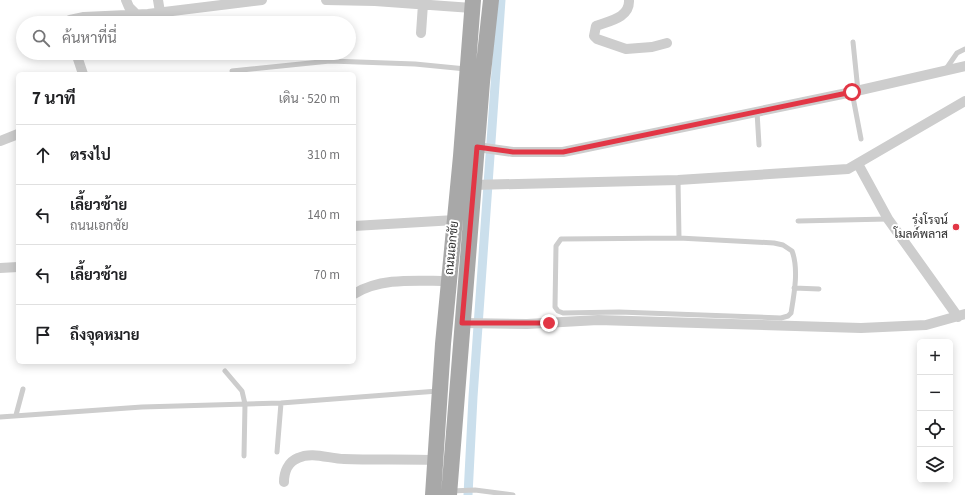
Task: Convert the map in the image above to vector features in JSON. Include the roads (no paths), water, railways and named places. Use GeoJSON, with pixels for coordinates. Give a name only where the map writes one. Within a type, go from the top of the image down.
{"type":"FeatureCollection","features":[{"type":"Feature","properties":{"kind":"main road","name":"ถนนเอกชัย"},"geometry":{"type":"LineString","coordinates":[[454,492],[479,185],[489,149],[482,82],[491,0]]}},
{"type":"Feature","properties":{"kind":"main road","name":"ถนนเอกชัย"},"geometry":{"type":"LineString","coordinates":[[433,495],[448,282],[455,220],[473,4]]}},
{"type":"Feature","properties":{"kind":"street"},"geometry":{"type":"LineString","coordinates":[[126,0],[135,13]]}},
{"type":"Feature","properties":{"kind":"street"},"geometry":{"type":"LineString","coordinates":[[158,0],[160,12]]}},
{"type":"Feature","properties":{"kind":"street"},"geometry":{"type":"LineString","coordinates":[[112,16],[262,0]]}},
{"type":"Feature","properties":{"kind":"street"},"geometry":{"type":"LineString","coordinates":[[326,0],[423,4],[473,4]]}},
{"type":"Feature","properties":{"kind":"street"},"geometry":{"type":"LineString","coordinates":[[629,0],[629,8],[625,14],[596,26],[594,36],[597,39],[626,49],[652,47],[667,43]]}},
{"type":"Feature","properties":{"kind":"street"},"geometry":{"type":"LineString","coordinates":[[421,33],[423,4]]}},
{"type":"Feature","properties":{"kind":"street"},"geometry":{"type":"LineString","coordinates":[[79,60],[83,72]]}},
{"type":"Feature","properties":{"kind":"street"},"geometry":{"type":"LineString","coordinates":[[489,149],[546,153],[563,152],[855,92],[946,69],[965,66]]}},
{"type":"Feature","properties":{"kind":"street"},"geometry":{"type":"LineString","coordinates":[[479,185],[678,180],[848,169],[965,101]]}},
{"type":"Feature","properties":{"kind":"street"},"geometry":{"type":"LineString","coordinates":[[0,141],[16,135]]}},
{"type":"Feature","properties":{"kind":"street"},"geometry":{"type":"LineString","coordinates":[[467,324],[527,324],[598,320],[861,328],[926,325],[962,316],[888,219],[858,164]]}},
{"type":"Feature","properties":{"kind":"street"},"geometry":{"type":"LineString","coordinates":[[356,226],[455,220]]}},
{"type":"Feature","properties":{"kind":"street"},"geometry":{"type":"LineString","coordinates":[[0,268],[16,267]]}},
{"type":"Feature","properties":{"kind":"street"},"geometry":{"type":"LineString","coordinates":[[356,293],[375,284],[391,282],[448,282]]}},
{"type":"Feature","properties":{"kind":"street"},"geometry":{"type":"LineString","coordinates":[[284,482],[284,473],[290,464],[298,458],[310,455],[339,459],[436,460]]}},
{"type":"Feature","properties":{"kind":"lane"},"geometry":{"type":"LineString","coordinates":[[853,42],[855,92],[861,139]]}},
{"type":"Feature","properties":{"kind":"lane"},"geometry":{"type":"LineString","coordinates":[[946,69],[957,53],[965,49]]}},
{"type":"Feature","properties":{"kind":"lane"},"geometry":{"type":"LineString","coordinates":[[232,71],[330,61],[415,64],[468,69]]}},
{"type":"Feature","properties":{"kind":"lane"},"geometry":{"type":"LineString","coordinates":[[757,112],[759,145]]}},
{"type":"Feature","properties":{"kind":"lane"},"geometry":{"type":"LineString","coordinates":[[678,180],[679,238]]}},
{"type":"Feature","properties":{"kind":"lane"},"geometry":{"type":"LineString","coordinates":[[798,221],[888,219]]}},
{"type":"Feature","properties":{"kind":"lane"},"geometry":{"type":"LineString","coordinates":[[679,238],[774,244],[790,248],[795,260],[791,314],[785,318],[619,312],[562,313],[555,307],[556,246],[560,239],[679,238]]}},
{"type":"Feature","properties":{"kind":"lane"},"geometry":{"type":"LineString","coordinates":[[794,288],[819,289]]}},
{"type":"Feature","properties":{"kind":"lane"},"geometry":{"type":"LineString","coordinates":[[225,370],[242,391],[245,404],[244,456]]}},
{"type":"Feature","properties":{"kind":"lane"},"geometry":{"type":"LineString","coordinates":[[16,416],[23,389]]}},
{"type":"Feature","properties":{"kind":"lane"},"geometry":{"type":"LineString","coordinates":[[0,416],[142,407],[281,403],[440,391]]}},
{"type":"Feature","properties":{"kind":"lane"},"geometry":{"type":"LineString","coordinates":[[277,452],[281,403]]}},
{"type":"Feature","properties":{"kind":"lane"},"geometry":{"type":"LineString","coordinates":[[454,492],[475,490],[513,495]]}},
{"type":"Feature","properties":{"kind":"waterway"},"geometry":{"type":"LineString","coordinates":[[468,495],[473,397],[501,0]]}},
{"type":"Feature","properties":{"kind":"place","name":"รุ่งโรจน์ โมลด์พลาส"},"geometry":{"type":"Point","coordinates":[956,227]}}]}
